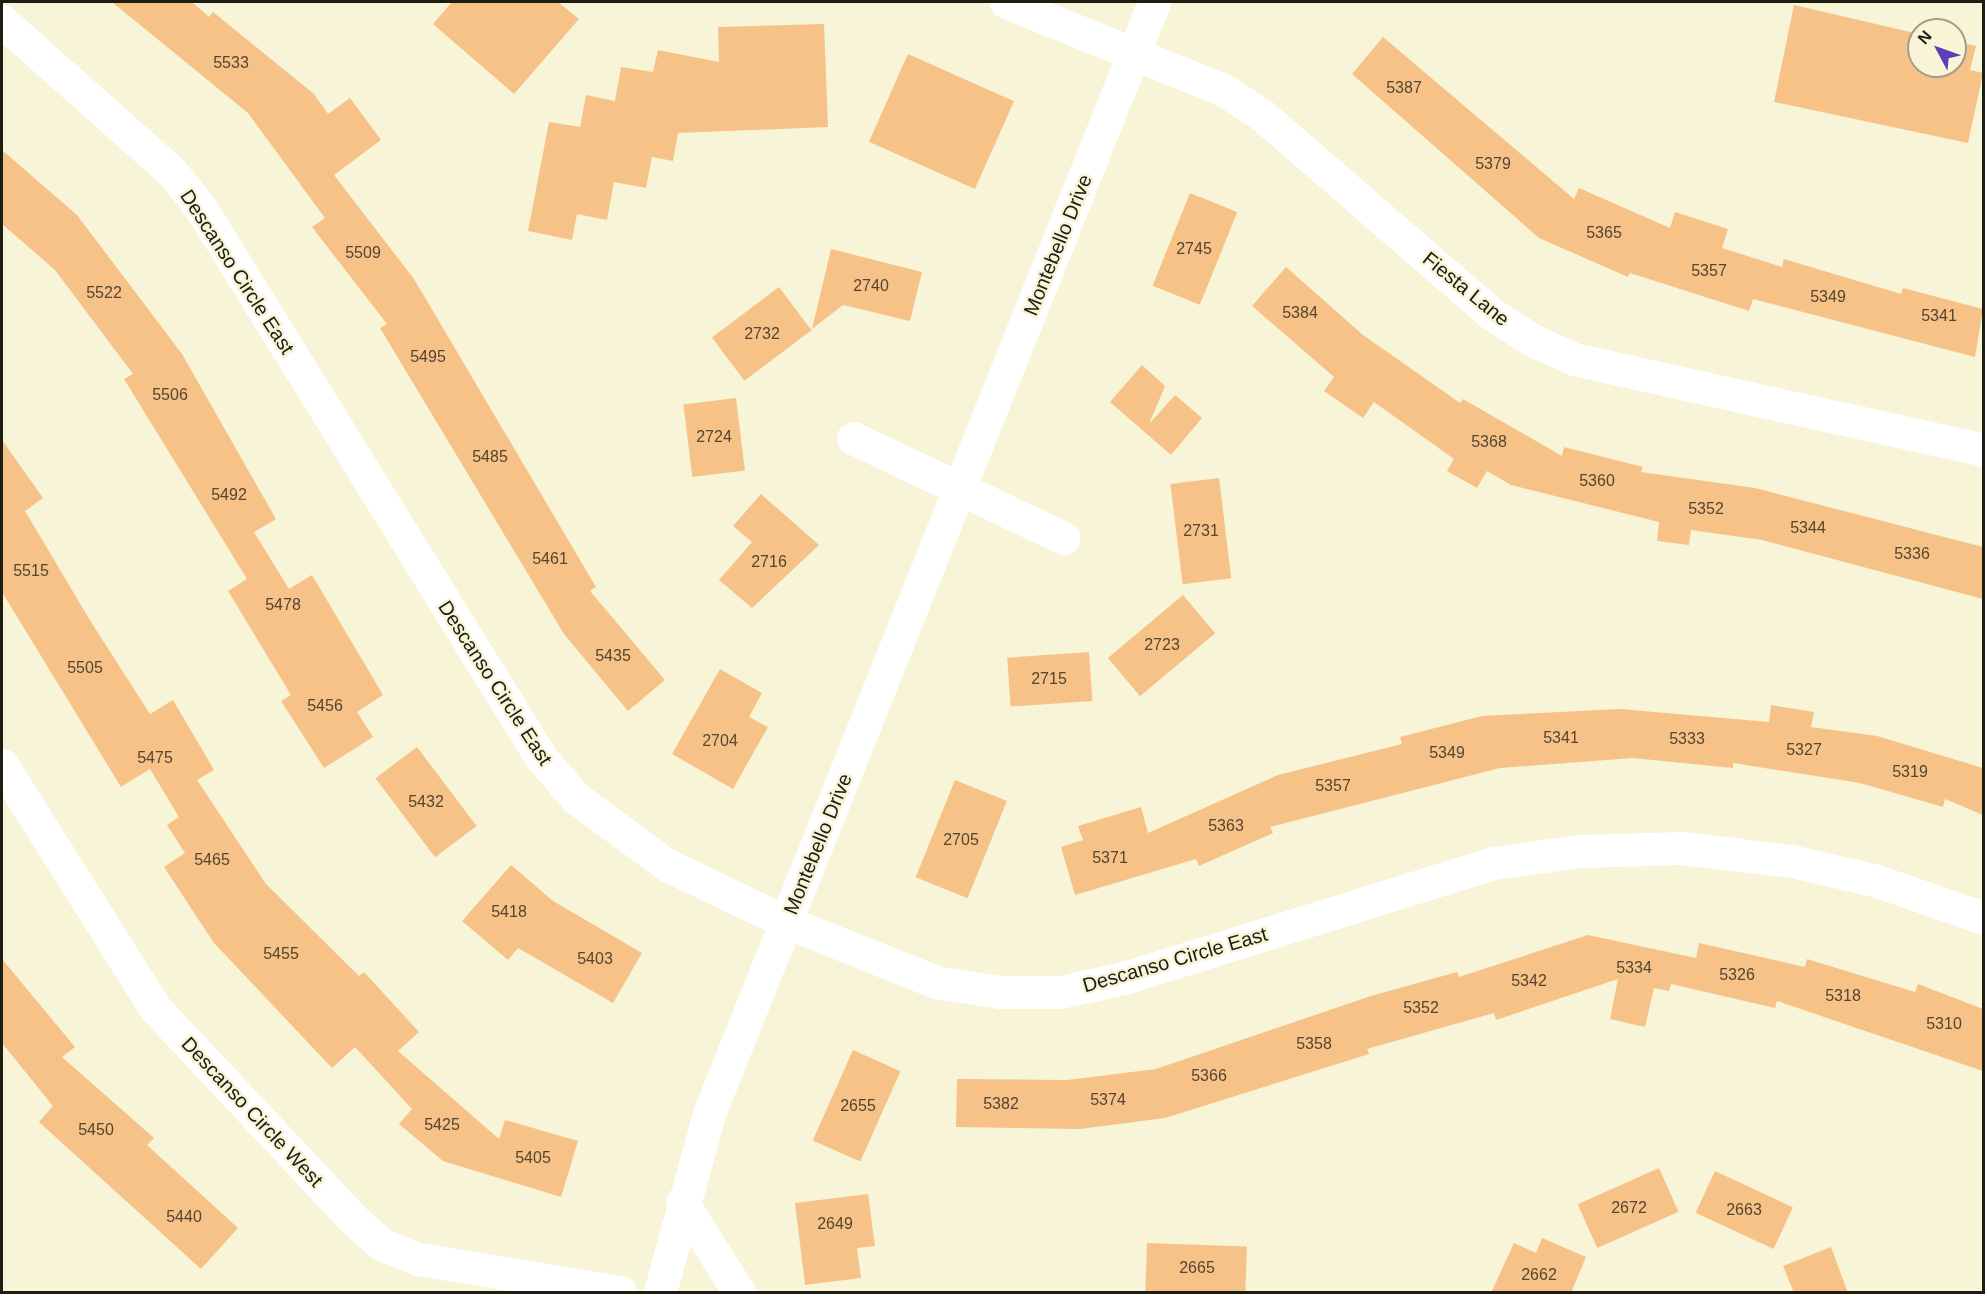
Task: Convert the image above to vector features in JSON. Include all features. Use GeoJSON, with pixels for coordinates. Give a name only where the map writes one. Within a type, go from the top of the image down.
{"type":"FeatureCollection","features":[{"type":"Feature","properties":{"kind":"street","name":"Fiesta Lane"},"geometry":{"type":"LineString","coordinates":[[1006,2],[1224,90],[1262,115],[1492,314],[1534,341],[1574,359],[1983,450]]}},
{"type":"Feature","properties":{"kind":"street","name":"Montebello Drive"},"geometry":{"type":"LineString","coordinates":[[660,1293],[682,1202],[710,1111],[1154,2]]}},
{"type":"Feature","properties":{"kind":"street","name":"Descanso Circle East"},"geometry":{"type":"LineString","coordinates":[[2,21],[171,171],[200,207],[512,715],[549,767],[576,798],[667,866],[786,922],[936,982],[1000,992],[1060,992],[1124,978],[1493,863],[1580,851],[1682,848],[1812,866],[1983,918]]}},
{"type":"Feature","properties":{"kind":"street"},"geometry":{"type":"LineString","coordinates":[[853,438],[1064,538]]}},
{"type":"Feature","properties":{"kind":"street","name":"Descanso Circle West"},"geometry":{"type":"LineString","coordinates":[[2,765],[155,1008],[355,1221],[383,1245],[418,1259],[620,1293]]}},
{"type":"Feature","properties":{"kind":"street"},"geometry":{"type":"LineString","coordinates":[[682,1202],[739,1293]]}},
{"type":"Feature","properties":{"kind":"building"},"geometry":{"type":"Polygon","coordinates":[[[112,2],[192,2],[209,17],[213,12],[314,94],[328,114],[350,98],[381,140],[334,175],[414,279],[596,587],[590,591],[665,680],[628,711],[564,634],[380,328],[387,324],[312,227],[325,218],[248,113],[112,2]]]}},
{"type":"Feature","properties":{"kind":"building"},"geometry":{"type":"Polygon","coordinates":[[[452,2],[558,2],[579,19],[514,94],[433,24],[452,2]]]}},
{"type":"Feature","properties":{"kind":"building"},"geometry":{"type":"Polygon","coordinates":[[[1794,5],[1907,31],[1907,78],[1967,78],[1967,44],[1976,46],[1970,70],[1983,73],[1968,143],[1774,102],[1794,5]]]}},
{"type":"Feature","properties":{"kind":"building"},"geometry":{"type":"Polygon","coordinates":[[[824,24],[828,127],[678,133],[673,161],[652,157],[646,188],[614,182],[607,220],[577,214],[572,240],[528,231],[549,122],[580,127],[586,95],[615,101],[621,67],[653,72],[658,50],[719,62],[718,27],[824,24]]]}},
{"type":"Feature","properties":{"kind":"building"},"geometry":{"type":"Polygon","coordinates":[[[1383,37],[1574,199],[1579,188],[1670,228],[1675,212],[1728,229],[1722,248],[1782,267],[1784,259],[1901,294],[1903,288],[1983,309],[1975,357],[1753,299],[1749,311],[1630,273],[1628,277],[1539,238],[1352,74],[1383,37]]]}},
{"type":"Feature","properties":{"kind":"building"},"geometry":{"type":"Polygon","coordinates":[[[908,54],[1014,101],[975,189],[869,142],[908,54]]]}},
{"type":"Feature","properties":{"kind":"building"},"geometry":{"type":"Polygon","coordinates":[[[2,150],[77,215],[182,354],[276,519],[254,532],[289,589],[312,575],[383,695],[357,712],[373,737],[324,768],[281,701],[291,695],[228,591],[247,579],[124,379],[133,374],[55,270],[2,224],[2,150]]]}},
{"type":"Feature","properties":{"kind":"building"},"geometry":{"type":"Polygon","coordinates":[[[1190,193],[1237,212],[1200,305],[1153,286],[1190,193]]]}},
{"type":"Feature","properties":{"kind":"building"},"geometry":{"type":"Polygon","coordinates":[[[831,249],[922,272],[910,321],[843,305],[812,329],[831,249]]]}},
{"type":"Feature","properties":{"kind":"building"},"geometry":{"type":"Polygon","coordinates":[[[1286,267],[1363,335],[1460,403],[1463,399],[1562,456],[1564,447],[1643,467],[1641,472],[1755,488],[1983,547],[1983,599],[1762,540],[1691,530],[1689,545],[1657,541],[1659,522],[1511,485],[1487,471],[1477,488],[1447,471],[1454,459],[1374,402],[1363,418],[1324,391],[1334,377],[1252,306],[1286,267]]]}},
{"type":"Feature","properties":{"kind":"building"},"geometry":{"type":"Polygon","coordinates":[[[779,287],[811,330],[744,381],[712,338],[779,287]]]}},
{"type":"Feature","properties":{"kind":"building"},"geometry":{"type":"Polygon","coordinates":[[[1142,365],[1165,386],[1149,424],[1175,395],[1202,418],[1171,455],[1110,402],[1142,365]]]}},
{"type":"Feature","properties":{"kind":"building"},"geometry":{"type":"Polygon","coordinates":[[[736,398],[745,470],[692,477],[683,404],[736,398]]]}},
{"type":"Feature","properties":{"kind":"building"},"geometry":{"type":"Polygon","coordinates":[[[2,440],[43,498],[25,511],[91,622],[150,714],[173,700],[214,770],[197,780],[266,884],[359,976],[364,972],[419,1032],[398,1051],[499,1139],[505,1120],[578,1141],[561,1197],[443,1161],[399,1124],[412,1109],[355,1047],[332,1068],[214,943],[164,867],[185,853],[167,825],[179,817],[150,769],[121,787],[2,592],[2,440]]]}},
{"type":"Feature","properties":{"kind":"building"},"geometry":{"type":"Polygon","coordinates":[[[1219,478],[1231,578],[1183,584],[1170,484],[1219,478]]]}},
{"type":"Feature","properties":{"kind":"building"},"geometry":{"type":"Polygon","coordinates":[[[761,494],[819,545],[752,608],[719,580],[752,542],[733,526],[761,494]]]}},
{"type":"Feature","properties":{"kind":"building"},"geometry":{"type":"Polygon","coordinates":[[[1183,595],[1215,633],[1140,696],[1108,658],[1183,595]]]}},
{"type":"Feature","properties":{"kind":"building"},"geometry":{"type":"Polygon","coordinates":[[[1089,652],[1092,701],[1011,707],[1007,658],[1089,652]]]}},
{"type":"Feature","properties":{"kind":"building"},"geometry":{"type":"Polygon","coordinates":[[[720,669],[762,693],[749,717],[768,727],[733,789],[672,754],[720,669]]]}},
{"type":"Feature","properties":{"kind":"building"},"geometry":{"type":"Polygon","coordinates":[[[1771,705],[1814,712],[1811,727],[1877,736],[1983,768],[1983,815],[1945,799],[1943,807],[1860,783],[1733,763],[1733,768],[1633,758],[1500,768],[1270,827],[1273,833],[1199,866],[1196,859],[1075,895],[1061,847],[1083,840],[1078,826],[1141,807],[1148,833],[1278,775],[1402,744],[1400,737],[1482,716],[1620,709],[1769,722],[1771,705]]]}},
{"type":"Feature","properties":{"kind":"building"},"geometry":{"type":"Polygon","coordinates":[[[417,747],[477,826],[435,857],[375,778],[417,747]]]}},
{"type":"Feature","properties":{"kind":"building"},"geometry":{"type":"Polygon","coordinates":[[[955,780],[1007,801],[968,898],[916,877],[955,780]]]}},
{"type":"Feature","properties":{"kind":"building"},"geometry":{"type":"Polygon","coordinates":[[[511,865],[553,901],[642,953],[613,1003],[518,948],[508,960],[462,921],[511,865]]]}},
{"type":"Feature","properties":{"kind":"building"},"geometry":{"type":"Polygon","coordinates":[[[1588,935],[1696,958],[1699,943],[1805,967],[1807,959],[1915,992],[1918,984],[1983,1009],[1983,1071],[1777,1001],[1775,1008],[1671,984],[1669,991],[1654,988],[1645,1027],[1610,1019],[1618,979],[1496,1020],[1494,1013],[1367,1049],[1369,1054],[1165,1118],[1080,1129],[956,1127],[957,1079],[1067,1080],[1156,1069],[1371,996],[1457,972],[1459,977],[1588,935]]]}},
{"type":"Feature","properties":{"kind":"building"},"geometry":{"type":"Polygon","coordinates":[[[2,959],[75,1047],[62,1057],[154,1138],[147,1145],[238,1228],[201,1269],[39,1122],[53,1106],[2,1043],[2,959]]]}},
{"type":"Feature","properties":{"kind":"building"},"geometry":{"type":"Polygon","coordinates":[[[853,1050],[901,1071],[860,1162],[813,1140],[853,1050]]]}},
{"type":"Feature","properties":{"kind":"building"},"geometry":{"type":"Polygon","coordinates":[[[1659,1168],[1679,1212],[1597,1248],[1578,1204],[1659,1168]]]}},
{"type":"Feature","properties":{"kind":"building"},"geometry":{"type":"Polygon","coordinates":[[[1715,1171],[1793,1207],[1774,1249],[1696,1213],[1715,1171]]]}},
{"type":"Feature","properties":{"kind":"building"},"geometry":{"type":"Polygon","coordinates":[[[868,1194],[875,1246],[857,1248],[861,1278],[805,1285],[795,1203],[868,1194]]]}},
{"type":"Feature","properties":{"kind":"building"},"geometry":{"type":"Polygon","coordinates":[[[1542,1238],[1586,1257],[1571,1293],[1491,1293],[1514,1243],[1536,1253],[1542,1238]]]}},
{"type":"Feature","properties":{"kind":"building"},"geometry":{"type":"Polygon","coordinates":[[[1147,1243],[1247,1246],[1245,1292],[1145,1291],[1147,1243]]]}},
{"type":"Feature","properties":{"kind":"building"},"geometry":{"type":"Polygon","coordinates":[[[1831,1247],[1848,1293],[1794,1293],[1783,1266],[1831,1247]]]}}]}
